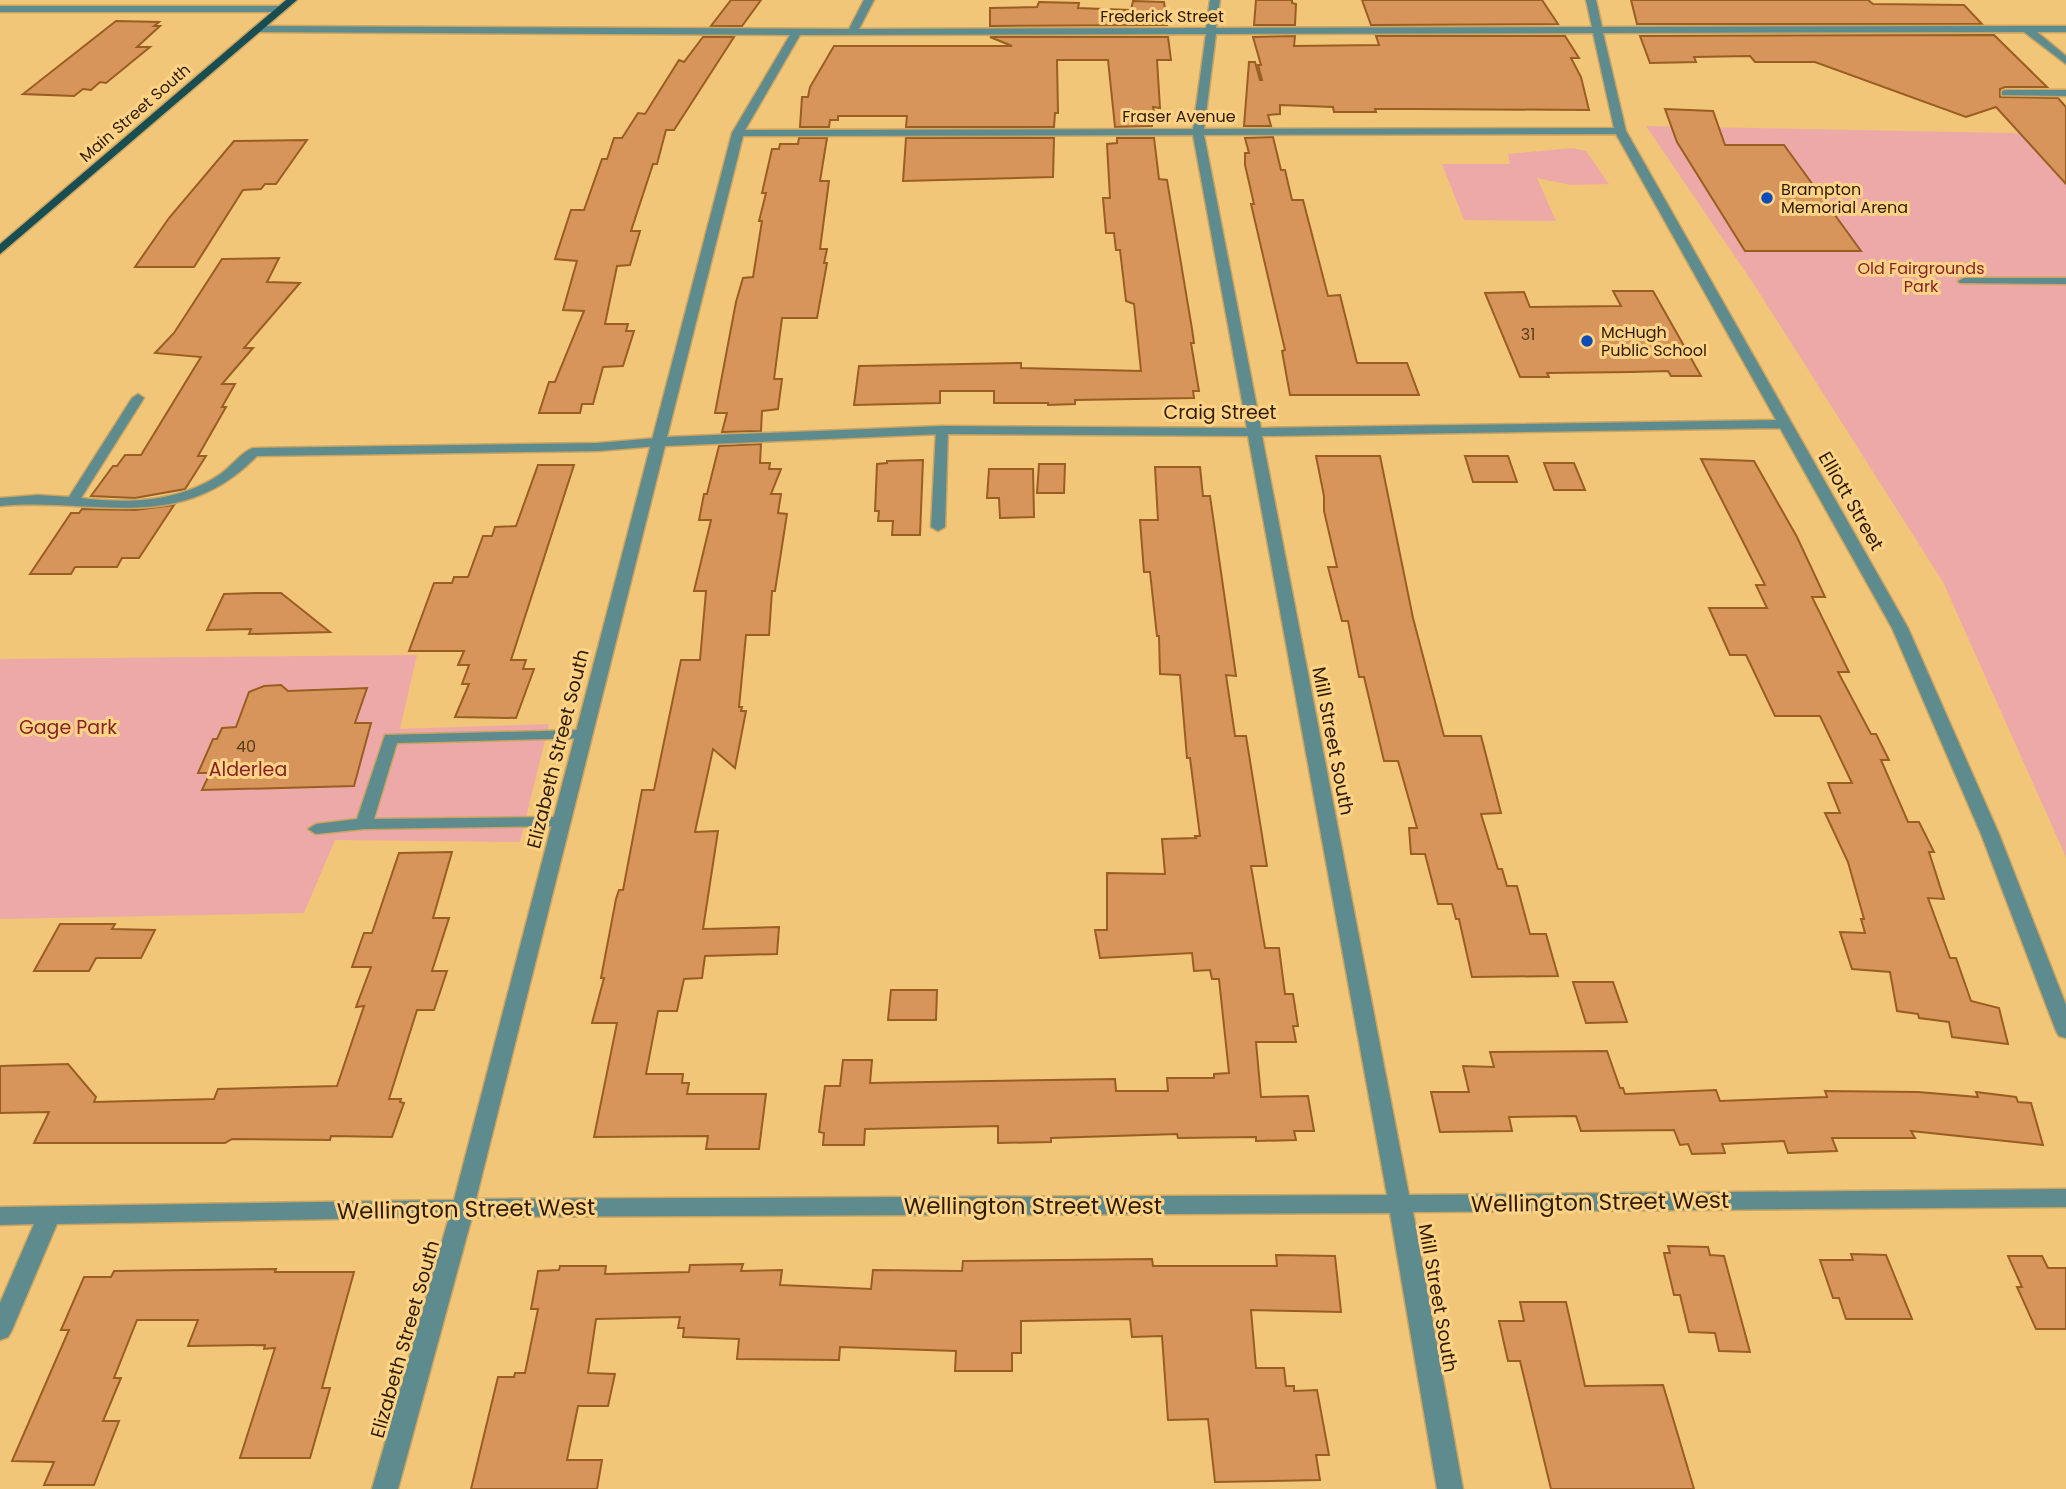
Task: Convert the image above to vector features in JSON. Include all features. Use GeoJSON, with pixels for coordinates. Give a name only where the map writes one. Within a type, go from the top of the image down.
{"type":"FeatureCollection","features":[{"type":"Feature","properties":{"kind":"main road","name":"Main Street South"},"geometry":{"type":"LineString","coordinates":[[0,250],[292,0]]}},
{"type":"Feature","properties":{"kind":"street"},"geometry":{"type":"LineString","coordinates":[[852,32],[869,0]]}},
{"type":"Feature","properties":{"kind":"street","name":"Mill Street South"},"geometry":{"type":"LineString","coordinates":[[1215,0],[1198,132],[1401,1204],[1450,1489]]}},
{"type":"Feature","properties":{"kind":"street","name":"Elliott Street"},"geometry":{"type":"LineString","coordinates":[[1591,0],[1620,131],[1900,628],[1990,834],[2066,1031]]}},
{"type":"Feature","properties":{"kind":"street"},"geometry":{"type":"LineString","coordinates":[[0,9],[281,9]]}},
{"type":"Feature","properties":{"kind":"street","name":"Frederick Street"},"geometry":{"type":"LineString","coordinates":[[258,29],[797,32],[2066,29]]}},
{"type":"Feature","properties":{"kind":"street"},"geometry":{"type":"LineString","coordinates":[[2028,30],[2066,61]]}},
{"type":"Feature","properties":{"kind":"street","name":"Elizabeth Street South"},"geometry":{"type":"LineString","coordinates":[[385,1489],[463,1208],[738,133],[797,32]]}},
{"type":"Feature","properties":{"kind":"street"},"geometry":{"type":"LineString","coordinates":[[2007,93],[2066,93]]}},
{"type":"Feature","properties":{"kind":"street","name":"Fraser Avenue"},"geometry":{"type":"LineString","coordinates":[[738,133],[1620,131]]}},
{"type":"Feature","properties":{"kind":"street","name":"Craig Street"},"geometry":{"type":"LineString","coordinates":[[657,442],[942,430],[1253,432],[1783,424]]}},
{"type":"Feature","properties":{"kind":"street","name":"Wellington Street West"},"geometry":{"type":"LineString","coordinates":[[0,1216],[463,1208],[2066,1198]]}},
{"type":"Feature","properties":{"kind":"street"},"geometry":{"type":"LineString","coordinates":[[0,1330],[49,1216]]}},
{"type":"Feature","properties":{"kind":"lane"},"geometry":{"type":"LineString","coordinates":[[1964,281],[2066,281]]}},
{"type":"Feature","properties":{"kind":"lane"},"geometry":{"type":"LineString","coordinates":[[73,501],[138,398]]}},
{"type":"Feature","properties":{"kind":"lane"},"geometry":{"type":"LineString","coordinates":[[938,527],[942,430]]}},
{"type":"Feature","properties":{"kind":"lane"},"geometry":{"type":"LineString","coordinates":[[0,502],[37,498],[108,505],[158,502],[184,497],[208,489],[228,476],[253,452],[598,447],[657,442]]}},
{"type":"Feature","properties":{"kind":"lane"},"geometry":{"type":"LineString","coordinates":[[364,824],[391,737],[583,735]]}},
{"type":"Feature","properties":{"kind":"lane"},"geometry":{"type":"LineString","coordinates":[[316,829],[364,824],[561,822]]}},
{"type":"Feature","properties":{"kind":"green space","name":"Old Fairgrounds Park"},"geometry":{"type":"Polygon","coordinates":[[[1646,126],[2066,134],[2066,857],[1943,582],[1753,283],[1646,126]]]}},
{"type":"Feature","properties":{"kind":"green space"},"geometry":{"type":"Polygon","coordinates":[[[1572,148],[1586,151],[1609,184],[1570,185],[1537,178],[1556,221],[1464,220],[1442,164],[1510,164],[1508,154],[1572,148]]]}},
{"type":"Feature","properties":{"kind":"green space","name":"Alderlea"},"geometry":{"type":"Polygon","coordinates":[[[417,655],[400,729],[549,724],[520,842],[335,840],[304,913],[0,919],[0,659],[417,655]]]}},
{"type":"Feature","properties":{"kind":"building"},"geometry":{"type":"Polygon","coordinates":[[[731,0],[761,0],[742,26],[711,26],[731,0]]]}},
{"type":"Feature","properties":{"kind":"building"},"geometry":{"type":"Polygon","coordinates":[[[1256,0],[1292,0],[1292,3],[1296,4],[1295,25],[1254,25],[1256,0]]]}},
{"type":"Feature","properties":{"kind":"building"},"geometry":{"type":"Polygon","coordinates":[[[1362,0],[1542,0],[1558,24],[1371,25],[1362,0]]]}},
{"type":"Feature","properties":{"kind":"building"},"geometry":{"type":"Polygon","coordinates":[[[1631,0],[1868,0],[1873,4],[1964,5],[1982,24],[1637,24],[1631,0]]]}},
{"type":"Feature","properties":{"kind":"building"},"geometry":{"type":"Polygon","coordinates":[[[1133,1],[1164,2],[1167,25],[990,26],[990,8],[1037,7],[1039,2],[1079,3],[1078,8],[1131,10],[1133,1]]]}},
{"type":"Feature","properties":{"kind":"building"},"geometry":{"type":"Polygon","coordinates":[[[116,21],[159,22],[154,26],[160,26],[137,47],[150,47],[106,83],[100,82],[91,90],[83,89],[74,96],[23,94],[116,21]]]}},
{"type":"Feature","properties":{"kind":"building"},"geometry":{"type":"Polygon","coordinates":[[[1994,35],[2047,87],[2005,87],[2000,89],[2000,97],[2058,98],[2066,107],[2066,184],[1996,107],[1966,117],[1815,62],[1755,62],[1750,56],[1694,57],[1696,62],[1650,63],[1640,36],[1994,35]]]}},
{"type":"Feature","properties":{"kind":"building"},"geometry":{"type":"Polygon","coordinates":[[[1295,36],[1294,46],[1379,45],[1376,36],[1565,36],[1579,58],[1571,58],[1581,77],[1589,110],[1375,109],[1376,112],[1334,112],[1333,107],[1280,105],[1280,114],[1268,115],[1271,126],[1244,126],[1249,62],[1255,62],[1262,80],[1253,37],[1295,36]]]}},
{"type":"Feature","properties":{"kind":"building"},"geometry":{"type":"Polygon","coordinates":[[[703,37],[734,37],[674,130],[666,130],[657,164],[653,164],[631,231],[640,231],[630,265],[617,266],[605,324],[628,324],[626,331],[634,331],[623,366],[603,367],[593,404],[582,404],[580,413],[539,413],[549,382],[555,382],[584,311],[563,310],[577,261],[555,259],[571,210],[584,210],[602,159],[607,159],[614,138],[622,138],[638,113],[645,114],[679,60],[684,62],[703,37]]]}},
{"type":"Feature","properties":{"kind":"building"},"geometry":{"type":"Polygon","coordinates":[[[990,37],[1168,37],[1171,60],[1157,60],[1160,108],[1153,107],[1156,121],[1152,121],[1152,126],[1115,127],[1108,60],[1057,60],[1058,113],[1055,113],[1054,127],[906,127],[907,116],[838,116],[838,120],[830,120],[829,127],[800,127],[802,97],[808,97],[810,87],[834,46],[1012,46],[990,37]]]}},
{"type":"Feature","properties":{"kind":"building","name":"Brampton Memorial Arena"},"geometry":{"type":"Polygon","coordinates":[[[1665,109],[1713,111],[1725,145],[1784,145],[1861,251],[1745,251],[1677,142],[1665,109]]]}},
{"type":"Feature","properties":{"kind":"building"},"geometry":{"type":"Polygon","coordinates":[[[1273,137],[1292,200],[1303,200],[1328,296],[1340,295],[1357,363],[1407,363],[1419,395],[1290,395],[1282,351],[1285,350],[1251,204],[1254,204],[1245,165],[1245,153],[1249,153],[1245,138],[1273,137]]]}},
{"type":"Feature","properties":{"kind":"building"},"geometry":{"type":"Polygon","coordinates":[[[799,138],[827,138],[820,181],[829,181],[820,249],[827,249],[824,263],[827,263],[817,318],[782,318],[774,379],[782,379],[778,409],[762,411],[761,431],[722,432],[727,413],[715,413],[736,302],[743,278],[753,277],[762,221],[759,221],[766,193],[762,193],[772,149],[779,149],[780,144],[798,144],[799,138]]]}},
{"type":"Feature","properties":{"kind":"building"},"geometry":{"type":"Polygon","coordinates":[[[906,138],[1054,138],[1053,177],[903,181],[906,138]]]}},
{"type":"Feature","properties":{"kind":"building"},"geometry":{"type":"Polygon","coordinates":[[[1117,138],[1154,138],[1159,179],[1167,180],[1194,343],[1191,343],[1199,391],[1193,391],[1194,398],[1075,400],[1075,404],[1048,405],[994,403],[994,391],[940,391],[940,403],[854,405],[859,366],[1021,363],[1021,368],[1141,371],[1134,304],[1126,301],[1120,250],[1116,250],[1114,233],[1106,233],[1103,198],[1110,198],[1107,144],[1117,143],[1117,138]]]}},
{"type":"Feature","properties":{"kind":"building"},"geometry":{"type":"Polygon","coordinates":[[[307,140],[276,184],[265,184],[261,189],[243,190],[194,267],[135,267],[169,218],[234,141],[307,140]]]}},
{"type":"Feature","properties":{"kind":"building"},"geometry":{"type":"Polygon","coordinates":[[[279,258],[267,282],[300,283],[244,348],[253,348],[222,384],[235,384],[222,407],[226,407],[198,456],[206,456],[185,489],[135,498],[91,496],[113,466],[117,466],[125,455],[141,455],[201,357],[155,353],[174,333],[222,259],[279,258]]]}},
{"type":"Feature","properties":{"kind":"building"},"geometry":{"type":"Polygon","coordinates":[[[1613,291],[1653,291],[1701,376],[1671,376],[1668,371],[1547,373],[1549,377],[1520,377],[1485,293],[1524,292],[1530,307],[1621,306],[1613,291]]]}},
{"type":"Feature","properties":{"kind":"building"},"geometry":{"type":"Polygon","coordinates":[[[761,444],[760,463],[770,463],[769,469],[781,469],[771,494],[781,494],[778,513],[787,514],[775,591],[772,591],[769,635],[746,635],[739,707],[742,707],[741,711],[746,711],[735,768],[713,749],[695,832],[718,831],[703,929],[779,927],[777,954],[705,956],[702,978],[684,979],[677,1011],[658,1011],[646,1074],[683,1074],[682,1083],[689,1083],[687,1094],[766,1094],[759,1149],[706,1149],[708,1136],[594,1137],[617,1023],[592,1023],[604,978],[601,978],[616,899],[619,890],[623,890],[642,790],[654,790],[681,660],[700,660],[706,591],[694,591],[711,520],[699,520],[704,494],[707,494],[719,446],[761,444]]]}},
{"type":"Feature","properties":{"kind":"building"},"geometry":{"type":"Polygon","coordinates":[[[1316,456],[1380,456],[1413,618],[1444,736],[1481,736],[1501,813],[1481,814],[1498,869],[1502,869],[1507,886],[1517,886],[1530,934],[1546,934],[1558,976],[1472,977],[1459,919],[1456,919],[1452,904],[1438,904],[1425,854],[1411,854],[1409,828],[1417,828],[1398,761],[1384,761],[1364,677],[1359,677],[1348,621],[1342,621],[1328,567],[1337,567],[1324,511],[1324,496],[1316,456]]]}},
{"type":"Feature","properties":{"kind":"building"},"geometry":{"type":"Polygon","coordinates":[[[1465,456],[1508,456],[1517,482],[1473,482],[1465,456]]]}},
{"type":"Feature","properties":{"kind":"building"},"geometry":{"type":"Polygon","coordinates":[[[1701,459],[1754,461],[1797,537],[1825,597],[1812,597],[1849,672],[1838,672],[1871,734],[1876,734],[1889,760],[1881,760],[1908,822],[1919,822],[1934,852],[1929,852],[1944,899],[1928,898],[1950,958],[1956,958],[1971,1001],[1999,1008],[2008,1044],[1952,1037],[1949,1022],[1919,1018],[1918,1014],[1897,1011],[1890,972],[1852,969],[1840,932],[1865,933],[1861,919],[1864,919],[1848,862],[1825,813],[1840,813],[1828,783],[1852,783],[1820,716],[1775,716],[1746,655],[1730,655],[1709,608],[1767,608],[1756,585],[1765,585],[1701,459]]]}},
{"type":"Feature","properties":{"kind":"building"},"geometry":{"type":"Polygon","coordinates":[[[923,460],[920,535],[892,535],[893,521],[878,521],[879,511],[875,511],[877,464],[887,461],[923,460]]]}},
{"type":"Feature","properties":{"kind":"building"},"geometry":{"type":"Polygon","coordinates":[[[1544,463],[1574,463],[1585,490],[1554,490],[1544,463]]]}},
{"type":"Feature","properties":{"kind":"building"},"geometry":{"type":"Polygon","coordinates":[[[1039,464],[1065,464],[1064,493],[1037,493],[1039,464]]]}},
{"type":"Feature","properties":{"kind":"building"},"geometry":{"type":"Polygon","coordinates":[[[538,465],[574,465],[511,660],[526,660],[523,669],[534,669],[516,718],[455,717],[469,684],[462,684],[469,665],[458,665],[464,651],[409,651],[434,583],[452,583],[454,577],[468,577],[483,536],[492,536],[495,527],[516,526],[538,465]]]}},
{"type":"Feature","properties":{"kind":"building"},"geometry":{"type":"Polygon","coordinates":[[[1155,467],[1200,467],[1203,496],[1210,496],[1236,676],[1226,675],[1235,736],[1246,736],[1267,866],[1251,866],[1265,948],[1279,948],[1285,994],[1293,994],[1298,1026],[1293,1026],[1296,1042],[1256,1042],[1261,1097],[1308,1096],[1314,1131],[1294,1131],[1296,1140],[1256,1141],[1256,1137],[1178,1138],[1177,1134],[1051,1138],[1051,1142],[998,1143],[998,1126],[865,1129],[864,1145],[823,1145],[824,1133],[819,1132],[825,1086],[840,1086],[843,1060],[872,1060],[870,1083],[1115,1079],[1116,1091],[1168,1091],[1167,1078],[1214,1078],[1214,1074],[1229,1073],[1219,979],[1212,979],[1210,970],[1194,971],[1192,953],[1100,958],[1095,930],[1107,930],[1107,873],[1165,874],[1162,839],[1200,836],[1190,758],[1187,758],[1180,675],[1160,674],[1159,636],[1150,572],[1144,572],[1140,520],[1158,520],[1155,467]]]}},
{"type":"Feature","properties":{"kind":"building"},"geometry":{"type":"Polygon","coordinates":[[[989,469],[1033,469],[1034,517],[1000,518],[999,498],[987,498],[989,469]]]}},
{"type":"Feature","properties":{"kind":"building"},"geometry":{"type":"Polygon","coordinates":[[[174,505],[139,558],[122,558],[117,567],[75,567],[71,574],[30,574],[71,513],[79,513],[82,509],[135,510],[174,505]]]}},
{"type":"Feature","properties":{"kind":"building"},"geometry":{"type":"Polygon","coordinates":[[[281,593],[330,632],[249,634],[251,629],[207,630],[224,594],[281,593]]]}},
{"type":"Feature","properties":{"kind":"building"},"geometry":{"type":"Polygon","coordinates":[[[281,685],[288,691],[367,688],[355,723],[371,723],[354,786],[202,790],[210,773],[198,773],[213,739],[217,739],[222,728],[236,727],[249,692],[264,686],[281,685]]]}},
{"type":"Feature","properties":{"kind":"building"},"geometry":{"type":"Polygon","coordinates":[[[452,852],[433,918],[449,918],[432,971],[447,971],[434,1010],[417,1010],[389,1099],[401,1099],[400,1102],[404,1103],[392,1137],[331,1136],[330,1140],[232,1139],[225,1143],[34,1143],[49,1112],[0,1113],[0,1066],[68,1064],[96,1097],[94,1102],[214,1099],[218,1089],[337,1086],[364,1006],[356,1007],[371,967],[352,967],[364,933],[372,933],[399,853],[452,852]]]}},
{"type":"Feature","properties":{"kind":"building"},"geometry":{"type":"Polygon","coordinates":[[[60,924],[115,924],[112,929],[155,930],[141,958],[96,958],[89,971],[34,971],[60,924]]]}},
{"type":"Feature","properties":{"kind":"building"},"geometry":{"type":"Polygon","coordinates":[[[1573,982],[1613,982],[1627,1022],[1586,1023],[1573,982]]]}},
{"type":"Feature","properties":{"kind":"building"},"geometry":{"type":"Polygon","coordinates":[[[891,990],[937,990],[936,1020],[888,1020],[891,990]]]}},
{"type":"Feature","properties":{"kind":"building"},"geometry":{"type":"Polygon","coordinates":[[[1607,1051],[1620,1088],[1623,1088],[1625,1094],[1716,1090],[1720,1101],[1827,1097],[1825,1091],[1918,1092],[1978,1097],[1976,1092],[2016,1097],[2018,1102],[2031,1103],[2043,1145],[1911,1131],[1915,1138],[1832,1138],[1837,1151],[1788,1153],[1784,1141],[1722,1144],[1725,1153],[1692,1154],[1688,1144],[1680,1145],[1674,1130],[1581,1131],[1576,1116],[1509,1117],[1512,1131],[1440,1132],[1431,1092],[1469,1092],[1463,1066],[1494,1067],[1490,1052],[1607,1051]]]}},
{"type":"Feature","properties":{"kind":"building"},"geometry":{"type":"Polygon","coordinates":[[[1668,1246],[1708,1247],[1710,1255],[1724,1256],[1750,1352],[1719,1351],[1715,1333],[1689,1332],[1680,1295],[1674,1295],[1664,1253],[1670,1253],[1668,1246]]]}},
{"type":"Feature","properties":{"kind":"building"},"geometry":{"type":"Polygon","coordinates":[[[1851,1254],[1886,1255],[1912,1319],[1846,1319],[1839,1298],[1833,1298],[1820,1260],[1853,1260],[1851,1254]]]}},
{"type":"Feature","properties":{"kind":"building"},"geometry":{"type":"Polygon","coordinates":[[[1276,1255],[1335,1256],[1341,1312],[1251,1310],[1256,1368],[1284,1368],[1286,1386],[1294,1386],[1294,1391],[1317,1390],[1329,1455],[1316,1455],[1320,1480],[1215,1482],[1208,1419],[1168,1420],[1162,1336],[1132,1337],[1130,1319],[1021,1321],[1021,1353],[1012,1353],[1012,1371],[955,1371],[956,1351],[840,1347],[839,1360],[737,1359],[739,1339],[683,1337],[684,1328],[678,1328],[680,1317],[596,1319],[588,1373],[615,1374],[608,1406],[578,1406],[567,1460],[602,1460],[597,1489],[471,1489],[498,1377],[514,1377],[515,1373],[525,1373],[538,1309],[531,1309],[538,1271],[559,1270],[560,1266],[606,1266],[605,1274],[689,1272],[690,1265],[743,1264],[741,1271],[782,1270],[780,1285],[871,1289],[873,1270],[962,1271],[963,1261],[1152,1259],[1153,1266],[1277,1266],[1276,1255]]]}},
{"type":"Feature","properties":{"kind":"building"},"geometry":{"type":"Polygon","coordinates":[[[2008,1256],[2042,1256],[2048,1268],[2066,1268],[2066,1329],[2036,1329],[2017,1287],[2022,1287],[2008,1256]]]}},
{"type":"Feature","properties":{"kind":"building"},"geometry":{"type":"Polygon","coordinates":[[[276,1269],[275,1272],[354,1272],[322,1388],[330,1388],[310,1458],[240,1458],[275,1348],[264,1349],[265,1345],[188,1346],[198,1320],[137,1320],[114,1378],[121,1378],[103,1421],[119,1421],[94,1485],[44,1485],[54,1462],[12,1461],[69,1330],[61,1330],[84,1277],[111,1277],[114,1271],[276,1269]]]}},
{"type":"Feature","properties":{"kind":"building"},"geometry":{"type":"Polygon","coordinates":[[[1520,1302],[1566,1302],[1585,1386],[1663,1385],[1694,1489],[1551,1489],[1520,1361],[1508,1361],[1499,1321],[1524,1321],[1520,1302]]]}},
{"type":"Feature","properties":{"kind":"place","name":"Brampton Memorial Arena"},"geometry":{"type":"Point","coordinates":[1767,198]}},
{"type":"Feature","properties":{"kind":"place","name":"McHugh Public School"},"geometry":{"type":"Point","coordinates":[1587,341]}},
{"type":"Feature","properties":{"kind":"park label","name":"Gage Park"},"geometry":{"type":"Point","coordinates":[68,727]}}]}
